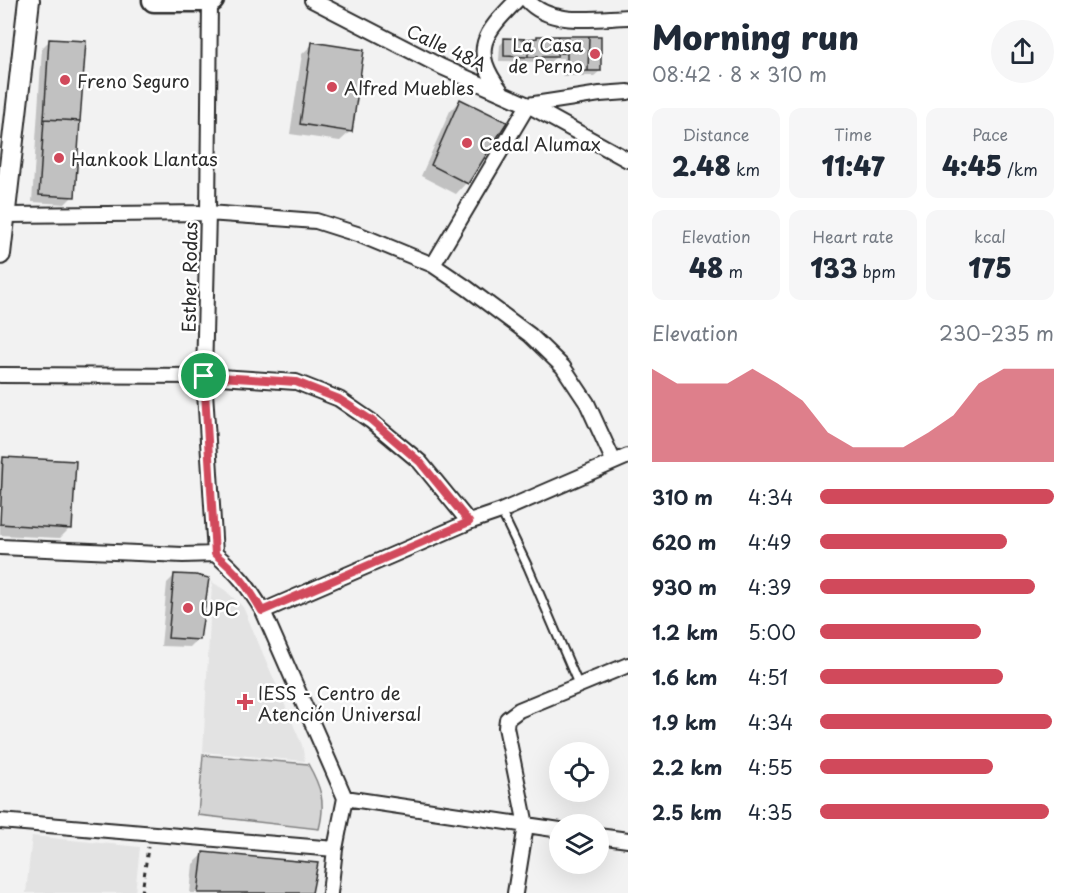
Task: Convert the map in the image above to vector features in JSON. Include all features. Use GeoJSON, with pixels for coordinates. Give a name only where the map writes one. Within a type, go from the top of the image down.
{"type":"FeatureCollection","features":[{"type":"Feature","properties":{"kind":"main road"},"geometry":{"type":"LineString","coordinates":[[0,254],[29,0]]}},
{"type":"Feature","properties":{"kind":"main road"},"geometry":{"type":"LineString","coordinates":[[154,0],[211,0]]}},
{"type":"Feature","properties":{"kind":"street","name":"Esther Rodas"},"geometry":{"type":"LineString","coordinates":[[211,0],[204,376],[215,554]]}},
{"type":"Feature","properties":{"kind":"street","name":"Calle 48A"},"geometry":{"type":"LineString","coordinates":[[312,0],[442,67],[528,105],[628,160]]}},
{"type":"Feature","properties":{"kind":"street","name":"Calle 48A"},"geometry":{"type":"LineString","coordinates":[[502,92],[491,78],[484,63],[483,46],[488,33],[499,18],[517,0]]}},
{"type":"Feature","properties":{"kind":"street"},"geometry":{"type":"LineString","coordinates":[[527,0],[534,8],[563,18],[628,17]]}},
{"type":"Feature","properties":{"kind":"street"},"geometry":{"type":"LineString","coordinates":[[433,265],[528,105],[628,92]]}},
{"type":"Feature","properties":{"kind":"street"},"geometry":{"type":"LineString","coordinates":[[4,215],[208,213],[316,221],[360,235],[433,265],[530,335],[563,367],[588,404],[614,462]]}},
{"type":"Feature","properties":{"kind":"street"},"geometry":{"type":"LineString","coordinates":[[0,375],[204,376],[296,382],[339,399],[371,420],[420,462],[469,522]]}},
{"type":"Feature","properties":{"kind":"street"},"geometry":{"type":"LineString","coordinates":[[262,611],[628,456]]}},
{"type":"Feature","properties":{"kind":"street"},"geometry":{"type":"LineString","coordinates":[[0,547],[183,555],[215,554],[236,571],[249,586],[262,611],[345,798],[335,849],[330,893]]}},
{"type":"Feature","properties":{"kind":"street"},"geometry":{"type":"LineString","coordinates":[[515,893],[526,825],[506,727],[507,718],[519,710],[628,665]]}},
{"type":"Feature","properties":{"kind":"street"},"geometry":{"type":"LineString","coordinates":[[345,798],[549,828]]}},
{"type":"Feature","properties":{"kind":"street"},"geometry":{"type":"LineString","coordinates":[[0,821],[335,849]]}},
{"type":"Feature","properties":{"kind":"street"},"geometry":{"type":"LineString","coordinates":[[609,837],[628,840]]}},
{"type":"Feature","properties":{"kind":"lane"},"geometry":{"type":"LineString","coordinates":[[501,511],[528,567],[579,686]]}},
{"type":"Feature","properties":{"kind":"path"},"geometry":{"type":"LineString","coordinates":[[142,893],[150,833]]}},
{"type":"Feature","properties":{"kind":"shaded area","name":"IESS - Centro de Atención Universal"},"geometry":{"type":"Polygon","coordinates":[[[212,582],[225,590],[243,607],[302,745],[305,761],[203,752],[212,582]]]}},
{"type":"Feature","properties":{"kind":"shaded area"},"geometry":{"type":"Polygon","coordinates":[[[203,755],[308,764],[321,795],[322,811],[319,829],[198,815],[203,755]]]}},
{"type":"Feature","properties":{"kind":"shaded area"},"geometry":{"type":"Polygon","coordinates":[[[32,836],[140,847],[135,893],[26,893],[32,836]]]}},
{"type":"Feature","properties":{"kind":"building"},"geometry":{"type":"Polygon","coordinates":[[[537,36],[558,36],[557,57],[528,57],[528,39],[537,38],[537,36]]]}},
{"type":"Feature","properties":{"kind":"building"},"geometry":{"type":"Polygon","coordinates":[[[558,36],[589,36],[588,71],[567,71],[567,53],[557,53],[558,36]]]}},
{"type":"Feature","properties":{"kind":"building","name":"La Casa de Perno"},"geometry":{"type":"Polygon","coordinates":[[[589,36],[601,36],[601,71],[588,71],[589,36]]]}},
{"type":"Feature","properties":{"kind":"building"},"geometry":{"type":"Polygon","coordinates":[[[504,38],[528,39],[528,57],[504,56],[504,38]]]}},
{"type":"Feature","properties":{"kind":"building","name":"Freno Seguro"},"geometry":{"type":"Polygon","coordinates":[[[49,39],[86,41],[80,121],[44,119],[49,39]]]}},
{"type":"Feature","properties":{"kind":"building","name":"Alfred Muebles"},"geometry":{"type":"Polygon","coordinates":[[[312,42],[364,50],[352,132],[300,124],[312,42]]]}},
{"type":"Feature","properties":{"kind":"building","name":"Cedal Alumax"},"geometry":{"type":"Polygon","coordinates":[[[460,99],[507,122],[468,184],[431,165],[460,99]]]}},
{"type":"Feature","properties":{"kind":"building","name":"Hankook Llantas"},"geometry":{"type":"Polygon","coordinates":[[[44,119],[80,121],[75,197],[39,195],[44,119]]]}},
{"type":"Feature","properties":{"kind":"building"},"geometry":{"type":"Polygon","coordinates":[[[3,457],[76,461],[72,529],[0,524],[3,457]]]}},
{"type":"Feature","properties":{"kind":"building","name":"UPC"},"geometry":{"type":"Polygon","coordinates":[[[174,574],[209,578],[200,640],[168,638],[174,574]]]}},
{"type":"Feature","properties":{"kind":"building"},"geometry":{"type":"Polygon","coordinates":[[[203,852],[318,863],[312,893],[198,893],[203,852]]]}},
{"type":"Feature","properties":{"kind":"place","name":"La Casa de Perno"},"geometry":{"type":"Point","coordinates":[595,54]}},
{"type":"Feature","properties":{"kind":"place","name":"Freno Seguro"},"geometry":{"type":"Point","coordinates":[65,80]}},
{"type":"Feature","properties":{"kind":"place","name":"Alfred Muebles"},"geometry":{"type":"Point","coordinates":[332,87]}},
{"type":"Feature","properties":{"kind":"place","name":"Cedal Alumax"},"geometry":{"type":"Point","coordinates":[467,143]}},
{"type":"Feature","properties":{"kind":"place","name":"Hankook Llantas"},"geometry":{"type":"Point","coordinates":[59,158]}},
{"type":"Feature","properties":{"kind":"place","name":"UPC"},"geometry":{"type":"Point","coordinates":[188,608]}},
{"type":"Feature","properties":{"kind":"place","name":"IESS - Centro de Atención Universal"},"geometry":{"type":"Point","coordinates":[245,702]}},
{"type":"Feature","properties":{"kind":"route"},"geometry":{"type":"LineString","coordinates":[[204,376],[296,382],[339,399],[371,420],[420,462],[469,522],[262,611],[249,586],[236,571],[215,554],[204,376]]}}]}
